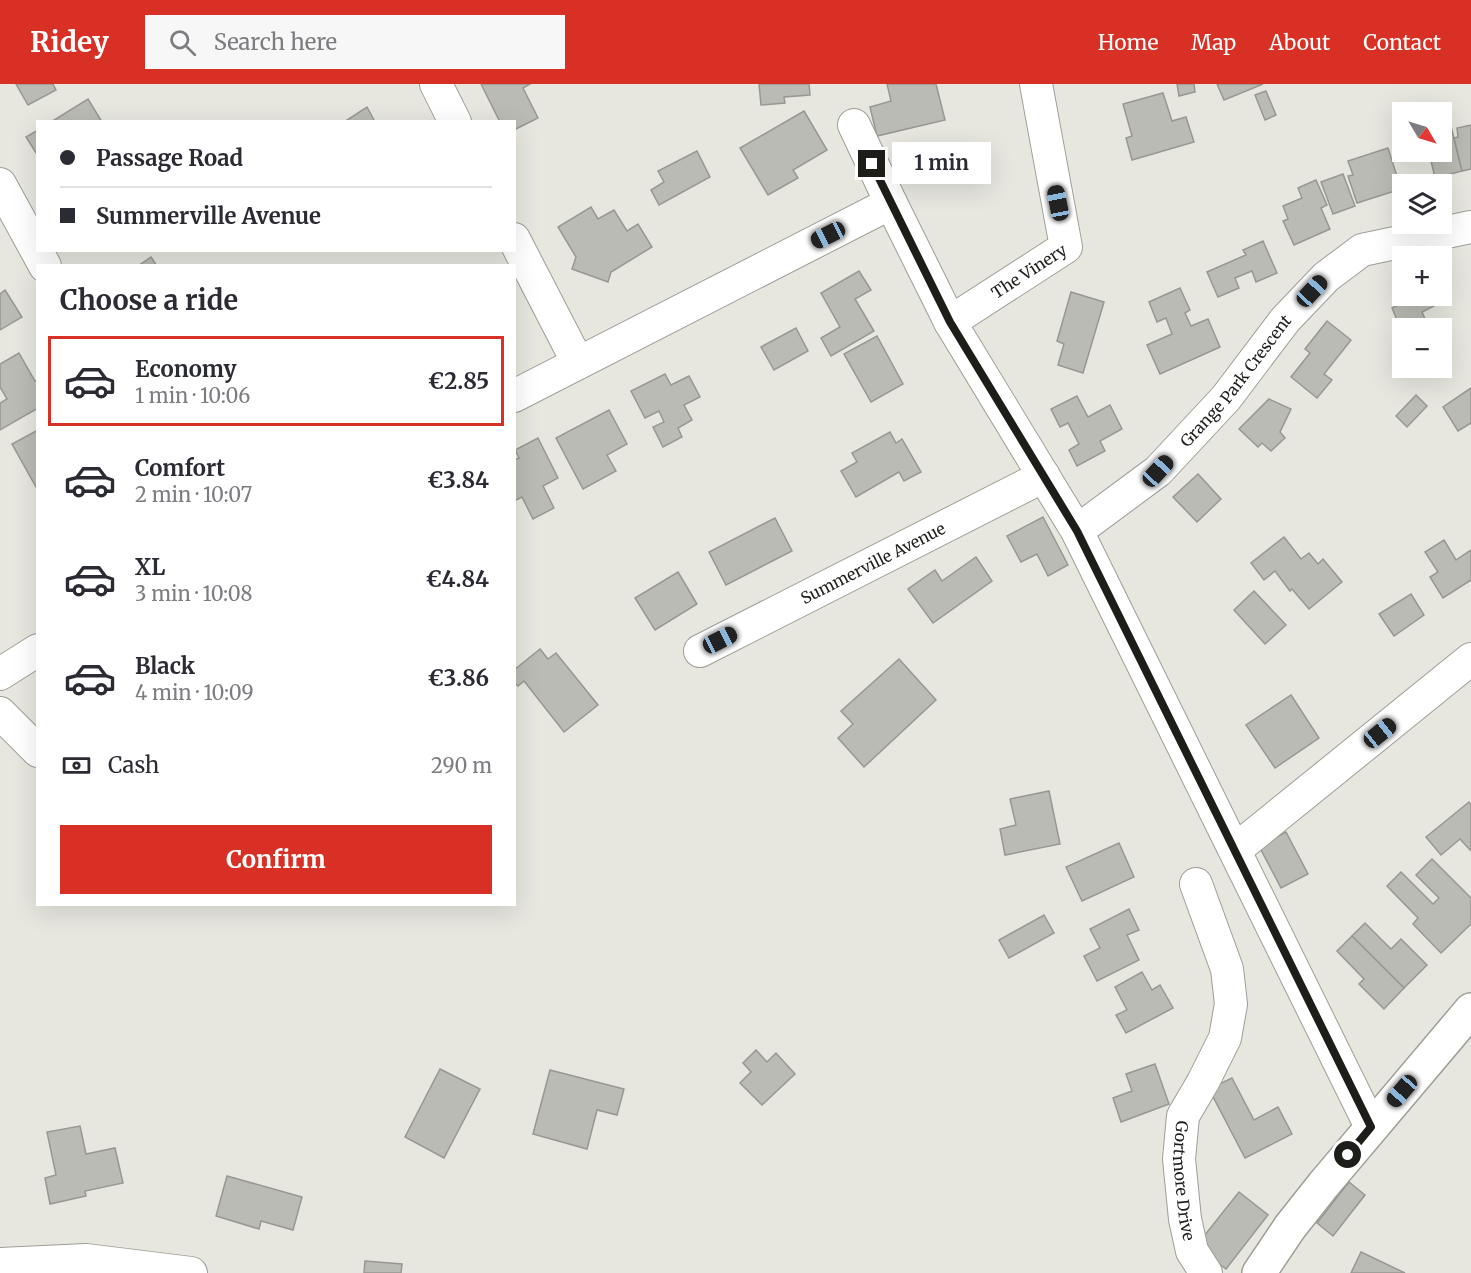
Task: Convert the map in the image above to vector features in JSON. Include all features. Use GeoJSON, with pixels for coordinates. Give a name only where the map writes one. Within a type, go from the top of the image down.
{"type":"FeatureCollection","features":[{"type":"Feature","properties":{"kind":"main road"},"geometry":{"type":"LineString","coordinates":[[1259,1273],[1290,1227],[1371,1127],[1471,1010]]}},
{"type":"Feature","properties":{"kind":"street"},"geometry":{"type":"LineString","coordinates":[[436,84],[454,120]]}},
{"type":"Feature","properties":{"kind":"street","name":"The Vinery"},"geometry":{"type":"LineString","coordinates":[[950,322],[1066,248],[1041,86]]}},
{"type":"Feature","properties":{"kind":"street"},"geometry":{"type":"LineString","coordinates":[[854,125],[950,322],[1077,531],[1371,1127]]}},
{"type":"Feature","properties":{"kind":"street"},"geometry":{"type":"LineString","coordinates":[[0,184],[36,250]]}},
{"type":"Feature","properties":{"kind":"street"},"geometry":{"type":"LineString","coordinates":[[516,395],[891,203]]}},
{"type":"Feature","properties":{"kind":"street","name":"Grange Park Crescent"},"geometry":{"type":"LineString","coordinates":[[1077,531],[1158,471],[1226,398],[1285,320],[1326,277],[1362,250],[1471,227]]}},
{"type":"Feature","properties":{"kind":"street"},"geometry":{"type":"LineString","coordinates":[[516,242],[578,363]]}},
{"type":"Feature","properties":{"kind":"street","name":"Summerville Avenue"},"geometry":{"type":"LineString","coordinates":[[700,651],[1044,476]]}},
{"type":"Feature","properties":{"kind":"street"},"geometry":{"type":"LineString","coordinates":[[0,674],[36,651]]}},
{"type":"Feature","properties":{"kind":"street"},"geometry":{"type":"LineString","coordinates":[[1235,850],[1471,659]]}},
{"type":"Feature","properties":{"kind":"street"},"geometry":{"type":"LineString","coordinates":[[0,713],[36,749]]}},
{"type":"Feature","properties":{"kind":"street","name":"Gortmore Drive"},"geometry":{"type":"LineString","coordinates":[[1196,884],[1227,969],[1231,1004],[1225,1038],[1183,1116],[1179,1159],[1185,1219],[1192,1251],[1206,1273]]}},
{"type":"Feature","properties":{"kind":"street"},"geometry":{"type":"LineString","coordinates":[[0,1263],[86,1260],[191,1273]]}},
{"type":"Feature","properties":{"kind":"building"},"geometry":{"type":"Polygon","coordinates":[[[16,84],[53,84],[56,90],[28,105],[16,84]]]}},
{"type":"Feature","properties":{"kind":"building"},"geometry":{"type":"Polygon","coordinates":[[[481,84],[530,84],[523,88],[538,118],[516,129],[516,120],[499,120],[481,84]]]}},
{"type":"Feature","properties":{"kind":"building"},"geometry":{"type":"Polygon","coordinates":[[[759,84],[809,84],[810,95],[784,97],[785,103],[761,105],[759,84]]]}},
{"type":"Feature","properties":{"kind":"building"},"geometry":{"type":"Polygon","coordinates":[[[887,84],[936,84],[945,120],[877,136],[870,107],[891,101],[887,84]]]}},
{"type":"Feature","properties":{"kind":"building"},"geometry":{"type":"Polygon","coordinates":[[[1177,84],[1194,84],[1195,92],[1179,96],[1177,84]]]}},
{"type":"Feature","properties":{"kind":"building"},"geometry":{"type":"Polygon","coordinates":[[[1217,84],[1263,84],[1224,100],[1217,84]]]}},
{"type":"Feature","properties":{"kind":"building"},"geometry":{"type":"Polygon","coordinates":[[[1266,91],[1276,115],[1265,120],[1255,95],[1266,91]]]}},
{"type":"Feature","properties":{"kind":"building"},"geometry":{"type":"Polygon","coordinates":[[[1163,93],[1172,121],[1186,117],[1194,142],[1132,160],[1126,138],[1132,136],[1123,104],[1163,93]]]}},
{"type":"Feature","properties":{"kind":"building"},"geometry":{"type":"Polygon","coordinates":[[[88,99],[101,120],[54,120],[88,99]]]}},
{"type":"Feature","properties":{"kind":"building"},"geometry":{"type":"Polygon","coordinates":[[[367,107],[374,120],[347,120],[367,107]]]}},
{"type":"Feature","properties":{"kind":"building"},"geometry":{"type":"Polygon","coordinates":[[[804,111],[827,150],[793,170],[798,178],[768,195],[740,148],[804,111]]]}},
{"type":"Feature","properties":{"kind":"building"},"geometry":{"type":"Polygon","coordinates":[[[1471,125],[1471,169],[1462,171],[1454,138],[1458,137],[1457,128],[1471,125]]]}},
{"type":"Feature","properties":{"kind":"building"},"geometry":{"type":"Polygon","coordinates":[[[1452,130],[1462,171],[1434,174],[1431,162],[1452,162],[1452,130]]]}},
{"type":"Feature","properties":{"kind":"building"},"geometry":{"type":"Polygon","coordinates":[[[36,131],[36,153],[26,137],[36,131]]]}},
{"type":"Feature","properties":{"kind":"building"},"geometry":{"type":"Polygon","coordinates":[[[1388,148],[1396,174],[1392,174],[1392,192],[1357,203],[1348,176],[1353,175],[1348,161],[1388,148]]]}},
{"type":"Feature","properties":{"kind":"building"},"geometry":{"type":"Polygon","coordinates":[[[697,151],[710,177],[659,205],[651,190],[664,182],[658,171],[697,151]]]}},
{"type":"Feature","properties":{"kind":"building"},"geometry":{"type":"Polygon","coordinates":[[[1343,174],[1355,206],[1333,214],[1321,182],[1343,174]]]}},
{"type":"Feature","properties":{"kind":"building"},"geometry":{"type":"Polygon","coordinates":[[[1316,180],[1327,205],[1321,208],[1330,229],[1294,245],[1283,221],[1288,219],[1283,206],[1302,198],[1298,188],[1316,180]]]}},
{"type":"Feature","properties":{"kind":"building"},"geometry":{"type":"Polygon","coordinates":[[[591,207],[598,219],[614,210],[627,231],[638,224],[652,247],[611,272],[608,282],[572,269],[576,257],[558,227],[591,207]]]}},
{"type":"Feature","properties":{"kind":"building"},"geometry":{"type":"Polygon","coordinates":[[[1263,241],[1277,273],[1256,282],[1252,271],[1235,278],[1239,288],[1218,297],[1207,272],[1246,255],[1243,250],[1263,241]]]}},
{"type":"Feature","properties":{"kind":"building"},"geometry":{"type":"Polygon","coordinates":[[[151,257],[156,264],[141,264],[151,257]]]}},
{"type":"Feature","properties":{"kind":"building"},"geometry":{"type":"Polygon","coordinates":[[[859,271],[871,290],[855,299],[874,331],[831,356],[821,338],[840,327],[821,293],[859,271]]]}},
{"type":"Feature","properties":{"kind":"building"},"geometry":{"type":"Polygon","coordinates":[[[1180,288],[1190,310],[1185,313],[1191,326],[1208,319],[1220,347],[1160,374],[1147,345],[1172,334],[1166,318],[1157,322],[1149,302],[1180,288]]]}},
{"type":"Feature","properties":{"kind":"building"},"geometry":{"type":"Polygon","coordinates":[[[5,290],[22,317],[0,330],[0,294],[5,290]]]}},
{"type":"Feature","properties":{"kind":"building"},"geometry":{"type":"Polygon","coordinates":[[[1071,292],[1104,302],[1083,373],[1058,365],[1064,344],[1057,341],[1071,292]]]}},
{"type":"Feature","properties":{"kind":"building"},"geometry":{"type":"Polygon","coordinates":[[[1434,306],[1422,312],[1425,318],[1396,318],[1392,308],[1434,306]]]}},
{"type":"Feature","properties":{"kind":"building"},"geometry":{"type":"Polygon","coordinates":[[[1327,321],[1351,340],[1324,374],[1332,380],[1317,398],[1291,377],[1310,353],[1305,349],[1327,321]]]}},
{"type":"Feature","properties":{"kind":"building"},"geometry":{"type":"Polygon","coordinates":[[[796,328],[808,351],[774,370],[761,347],[796,328]]]}},
{"type":"Feature","properties":{"kind":"building"},"geometry":{"type":"Polygon","coordinates":[[[877,336],[903,384],[871,402],[844,354],[877,336]]]}},
{"type":"Feature","properties":{"kind":"building"},"geometry":{"type":"Polygon","coordinates":[[[19,353],[36,381],[36,409],[0,430],[0,403],[7,399],[0,387],[0,364],[19,353]]]}},
{"type":"Feature","properties":{"kind":"building"},"geometry":{"type":"Polygon","coordinates":[[[665,374],[671,385],[689,376],[700,397],[684,405],[692,420],[678,428],[682,437],[663,447],[653,427],[664,422],[659,411],[645,418],[631,391],[665,374]]]}},
{"type":"Feature","properties":{"kind":"building"},"geometry":{"type":"Polygon","coordinates":[[[1471,388],[1471,423],[1458,431],[1443,407],[1471,388]]]}},
{"type":"Feature","properties":{"kind":"building"},"geometry":{"type":"Polygon","coordinates":[[[1416,395],[1427,406],[1407,427],[1396,416],[1416,395]]]}},
{"type":"Feature","properties":{"kind":"building"},"geometry":{"type":"Polygon","coordinates":[[[1077,396],[1088,417],[1110,405],[1122,429],[1100,441],[1105,451],[1077,466],[1069,450],[1079,444],[1068,423],[1060,427],[1051,409],[1077,396]]]}},
{"type":"Feature","properties":{"kind":"building"},"geometry":{"type":"Polygon","coordinates":[[[1269,399],[1291,409],[1280,432],[1285,438],[1271,451],[1262,443],[1258,447],[1239,429],[1269,399]]]}},
{"type":"Feature","properties":{"kind":"building"},"geometry":{"type":"Polygon","coordinates":[[[609,410],[627,444],[607,455],[616,471],[583,489],[556,438],[609,410]]]}},
{"type":"Feature","properties":{"kind":"building"},"geometry":{"type":"Polygon","coordinates":[[[36,431],[36,487],[12,444],[36,431]]]}},
{"type":"Feature","properties":{"kind":"building"},"geometry":{"type":"Polygon","coordinates":[[[890,432],[896,443],[902,439],[921,472],[904,481],[899,472],[856,497],[841,471],[857,462],[852,453],[890,432]]]}},
{"type":"Feature","properties":{"kind":"building"},"geometry":{"type":"Polygon","coordinates":[[[538,438],[558,478],[543,486],[554,508],[533,519],[522,497],[516,500],[516,459],[519,458],[516,449],[538,438]]]}},
{"type":"Feature","properties":{"kind":"building"},"geometry":{"type":"Polygon","coordinates":[[[1198,474],[1221,499],[1197,522],[1173,497],[1198,474]]]}},
{"type":"Feature","properties":{"kind":"building"},"geometry":{"type":"Polygon","coordinates":[[[1043,517],[1068,565],[1048,576],[1037,554],[1021,562],[1007,536],[1043,517]]]}},
{"type":"Feature","properties":{"kind":"building"},"geometry":{"type":"Polygon","coordinates":[[[775,518],[792,551],[726,585],[709,552],[775,518]]]}},
{"type":"Feature","properties":{"kind":"building"},"geometry":{"type":"Polygon","coordinates":[[[1284,537],[1301,559],[1309,553],[1318,564],[1323,559],[1342,582],[1309,609],[1292,589],[1290,591],[1275,571],[1264,580],[1251,563],[1284,537]]]}},
{"type":"Feature","properties":{"kind":"building"},"geometry":{"type":"Polygon","coordinates":[[[1444,540],[1456,560],[1471,550],[1471,580],[1443,598],[1430,577],[1438,572],[1425,552],[1444,540]]]}},
{"type":"Feature","properties":{"kind":"building"},"geometry":{"type":"Polygon","coordinates":[[[976,557],[992,581],[933,623],[908,589],[935,570],[942,581],[976,557]]]}},
{"type":"Feature","properties":{"kind":"building"},"geometry":{"type":"Polygon","coordinates":[[[678,572],[697,604],[655,630],[635,598],[678,572]]]}},
{"type":"Feature","properties":{"kind":"building"},"geometry":{"type":"Polygon","coordinates":[[[1254,591],[1286,625],[1265,644],[1234,610],[1254,591]]]}},
{"type":"Feature","properties":{"kind":"building"},"geometry":{"type":"Polygon","coordinates":[[[1411,594],[1424,615],[1394,636],[1379,614],[1411,594]]]}},
{"type":"Feature","properties":{"kind":"building"},"geometry":{"type":"Polygon","coordinates":[[[540,649],[548,659],[556,653],[598,705],[564,732],[524,681],[518,686],[516,684],[516,668],[540,649]]]}},
{"type":"Feature","properties":{"kind":"building"},"geometry":{"type":"Polygon","coordinates":[[[899,659],[936,700],[864,767],[838,738],[853,724],[841,711],[899,659]]]}},
{"type":"Feature","properties":{"kind":"building"},"geometry":{"type":"Polygon","coordinates":[[[1291,695],[1319,738],[1275,768],[1246,725],[1291,695]]]}},
{"type":"Feature","properties":{"kind":"building"},"geometry":{"type":"Polygon","coordinates":[[[1049,791],[1060,844],[1005,855],[1000,829],[1016,825],[1010,799],[1049,791]]]}},
{"type":"Feature","properties":{"kind":"building"},"geometry":{"type":"Polygon","coordinates":[[[1469,802],[1471,805],[1471,851],[1460,839],[1441,855],[1426,837],[1469,802]]]}},
{"type":"Feature","properties":{"kind":"building"},"geometry":{"type":"Polygon","coordinates":[[[1286,832],[1308,874],[1281,888],[1259,846],[1286,832]]]}},
{"type":"Feature","properties":{"kind":"building"},"geometry":{"type":"Polygon","coordinates":[[[1119,843],[1134,877],[1082,901],[1066,867],[1119,843]]]}},
{"type":"Feature","properties":{"kind":"building"},"geometry":{"type":"Polygon","coordinates":[[[1432,859],[1471,898],[1471,924],[1441,953],[1413,924],[1418,918],[1387,886],[1401,872],[1433,904],[1439,898],[1416,875],[1432,859]]]}},
{"type":"Feature","properties":{"kind":"building"},"geometry":{"type":"Polygon","coordinates":[[[1129,909],[1139,930],[1127,935],[1139,960],[1097,981],[1084,956],[1100,948],[1090,929],[1129,909]]]}},
{"type":"Feature","properties":{"kind":"building"},"geometry":{"type":"Polygon","coordinates":[[[1044,915],[1054,933],[1009,958],[999,940],[1044,915]]]}},
{"type":"Feature","properties":{"kind":"building"},"geometry":{"type":"Polygon","coordinates":[[[1365,923],[1391,949],[1401,939],[1427,965],[1404,988],[1352,936],[1365,923]]]}},
{"type":"Feature","properties":{"kind":"building"},"geometry":{"type":"Polygon","coordinates":[[[1352,936],[1404,988],[1384,1009],[1359,984],[1364,979],[1337,951],[1352,936]]]}},
{"type":"Feature","properties":{"kind":"building"},"geometry":{"type":"Polygon","coordinates":[[[1142,972],[1152,990],[1160,985],[1173,1008],[1126,1033],[1116,1015],[1127,1010],[1115,987],[1142,972]]]}},
{"type":"Feature","properties":{"kind":"building"},"geometry":{"type":"Polygon","coordinates":[[[756,1050],[767,1062],[776,1053],[795,1074],[762,1105],[740,1083],[751,1072],[743,1063],[756,1050]]]}},
{"type":"Feature","properties":{"kind":"building"},"geometry":{"type":"Polygon","coordinates":[[[1155,1064],[1169,1104],[1121,1122],[1113,1098],[1132,1091],[1126,1074],[1155,1064]]]}},
{"type":"Feature","properties":{"kind":"building"},"geometry":{"type":"Polygon","coordinates":[[[440,1069],[480,1089],[444,1158],[405,1137],[440,1069]]]}},
{"type":"Feature","properties":{"kind":"building"},"geometry":{"type":"Polygon","coordinates":[[[550,1070],[624,1089],[617,1115],[597,1110],[587,1149],[533,1134],[550,1070]]]}},
{"type":"Feature","properties":{"kind":"building"},"geometry":{"type":"Polygon","coordinates":[[[1232,1078],[1254,1120],[1278,1107],[1292,1134],[1245,1158],[1209,1089],[1232,1078]]]}},
{"type":"Feature","properties":{"kind":"building"},"geometry":{"type":"Polygon","coordinates":[[[80,1126],[86,1154],[115,1148],[123,1183],[85,1191],[86,1196],[50,1204],[45,1178],[56,1175],[47,1132],[80,1126]]]}},
{"type":"Feature","properties":{"kind":"building"},"geometry":{"type":"Polygon","coordinates":[[[227,1176],[302,1197],[293,1230],[261,1221],[259,1229],[216,1216],[227,1176]]]}},
{"type":"Feature","properties":{"kind":"building"},"geometry":{"type":"Polygon","coordinates":[[[1349,1182],[1365,1195],[1333,1236],[1317,1223],[1349,1182]]]}},
{"type":"Feature","properties":{"kind":"building"},"geometry":{"type":"Polygon","coordinates":[[[1239,1192],[1268,1215],[1226,1269],[1196,1246],[1239,1192]]]}},
{"type":"Feature","properties":{"kind":"building"},"geometry":{"type":"Polygon","coordinates":[[[1361,1252],[1405,1273],[1351,1273],[1361,1252]]]}},
{"type":"Feature","properties":{"kind":"building"},"geometry":{"type":"Polygon","coordinates":[[[365,1261],[402,1264],[401,1273],[364,1273],[365,1261]]]}},
{"type":"Feature","properties":{"kind":"route"},"geometry":{"type":"LineString","coordinates":[[872,164],[950,322],[1077,531],[1371,1127],[1348,1155]]}}]}
